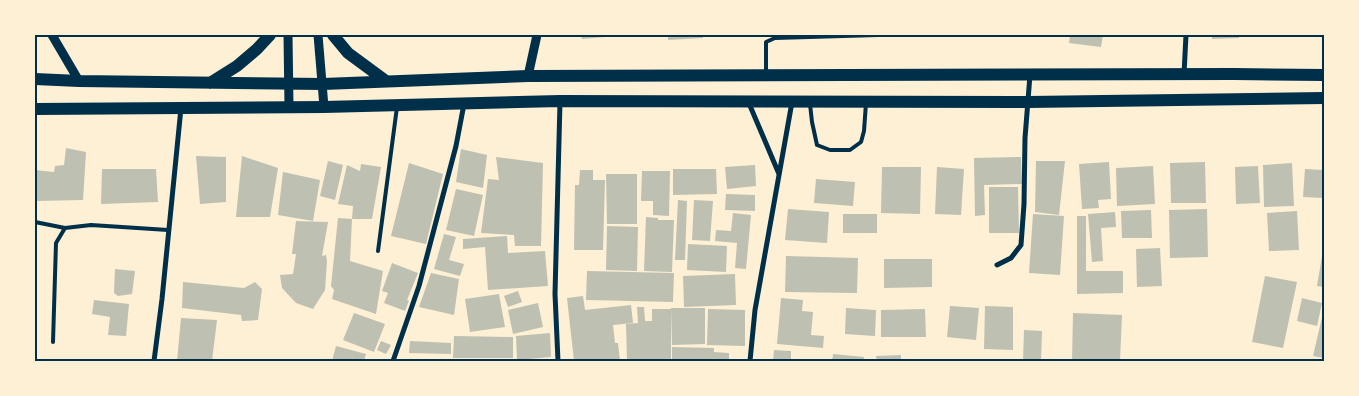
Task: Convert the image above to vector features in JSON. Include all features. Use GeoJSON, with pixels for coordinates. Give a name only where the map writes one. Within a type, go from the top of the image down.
{"type":"FeatureCollection","features":[{"type":"Feature","properties":{"kind":"main road"},"geometry":{"type":"LineString","coordinates":[[210,83],[237,66],[270,35]]}},
{"type":"Feature","properties":{"kind":"main road"},"geometry":{"type":"LineString","coordinates":[[333,35],[348,53],[386,81]]}},
{"type":"Feature","properties":{"kind":"main road"},"geometry":{"type":"LineString","coordinates":[[35,79],[323,84],[528,76],[1324,75]]}},
{"type":"Feature","properties":{"kind":"main road"},"geometry":{"type":"LineString","coordinates":[[35,109],[324,107],[560,101],[1028,102],[1324,98]]}},
{"type":"Feature","properties":{"kind":"street"},"geometry":{"type":"LineString","coordinates":[[52,35],[79,81]]}},
{"type":"Feature","properties":{"kind":"street"},"geometry":{"type":"LineString","coordinates":[[288,35],[289,107]]}},
{"type":"Feature","properties":{"kind":"street"},"geometry":{"type":"LineString","coordinates":[[318,35],[324,107]]}},
{"type":"Feature","properties":{"kind":"street"},"geometry":{"type":"LineString","coordinates":[[528,76],[537,35]]}},
{"type":"Feature","properties":{"kind":"street"},"geometry":{"type":"LineString","coordinates":[[1184,74],[1186,35]]}},
{"type":"Feature","properties":{"kind":"street"},"geometry":{"type":"LineString","coordinates":[[997,264],[1011,258],[1021,245],[1025,138],[1030,75]]}},
{"type":"Feature","properties":{"kind":"street"},"geometry":{"type":"LineString","coordinates":[[747,100],[779,174]]}},
{"type":"Feature","properties":{"kind":"street"},"geometry":{"type":"LineString","coordinates":[[558,361],[555,294],[560,101]]}},
{"type":"Feature","properties":{"kind":"street"},"geometry":{"type":"LineString","coordinates":[[750,361],[755,310],[792,102]]}},
{"type":"Feature","properties":{"kind":"street"},"geometry":{"type":"LineString","coordinates":[[394,361],[419,286],[456,146],[464,103]]}},
{"type":"Feature","properties":{"kind":"street"},"geometry":{"type":"LineString","coordinates":[[154,361],[182,108]]}},
{"type":"Feature","properties":{"kind":"lane"},"geometry":{"type":"LineString","coordinates":[[766,75],[766,42],[775,38],[878,35]]}},
{"type":"Feature","properties":{"kind":"lane"},"geometry":{"type":"LineString","coordinates":[[810,102],[812,122],[818,145],[830,150],[850,150],[861,142],[864,131],[866,102]]}},
{"type":"Feature","properties":{"kind":"lane"},"geometry":{"type":"LineString","coordinates":[[378,250],[398,105]]}},
{"type":"Feature","properties":{"kind":"lane"},"geometry":{"type":"LineString","coordinates":[[35,222],[65,228],[91,225],[168,230]]}},
{"type":"Feature","properties":{"kind":"lane"},"geometry":{"type":"LineString","coordinates":[[53,342],[56,242],[65,228]]}},
{"type":"Feature","properties":{"kind":"building"},"geometry":{"type":"Polygon","coordinates":[[[581,35],[605,35],[605,37],[582,39],[581,35]]]}},
{"type":"Feature","properties":{"kind":"building"},"geometry":{"type":"Polygon","coordinates":[[[668,35],[703,35],[703,38],[668,40],[668,35]]]}},
{"type":"Feature","properties":{"kind":"building"},"geometry":{"type":"Polygon","coordinates":[[[1070,35],[1103,35],[1101,47],[1069,43],[1070,35]]]}},
{"type":"Feature","properties":{"kind":"building"},"geometry":{"type":"Polygon","coordinates":[[[1212,35],[1239,35],[1239,38],[1212,39],[1212,35]]]}},
{"type":"Feature","properties":{"kind":"building"},"geometry":{"type":"Polygon","coordinates":[[[66,148],[86,152],[83,200],[35,201],[35,170],[54,172],[55,166],[64,165],[66,148]]]}},
{"type":"Feature","properties":{"kind":"building"},"geometry":{"type":"Polygon","coordinates":[[[461,149],[487,155],[483,188],[456,182],[461,149]]]}},
{"type":"Feature","properties":{"kind":"building"},"geometry":{"type":"Polygon","coordinates":[[[196,156],[226,157],[226,202],[200,204],[196,156]]]}},
{"type":"Feature","properties":{"kind":"building"},"geometry":{"type":"Polygon","coordinates":[[[242,156],[278,168],[270,217],[236,217],[242,156]]]}},
{"type":"Feature","properties":{"kind":"building"},"geometry":{"type":"Polygon","coordinates":[[[496,157],[543,163],[541,246],[515,246],[514,235],[481,233],[488,179],[499,180],[496,157]]]}},
{"type":"Feature","properties":{"kind":"building"},"geometry":{"type":"Polygon","coordinates":[[[1021,157],[1022,184],[984,185],[985,215],[975,216],[974,158],[1021,157]]]}},
{"type":"Feature","properties":{"kind":"building"},"geometry":{"type":"Polygon","coordinates":[[[328,161],[343,165],[335,200],[320,196],[328,161]]]}},
{"type":"Feature","properties":{"kind":"building"},"geometry":{"type":"Polygon","coordinates":[[[1036,161],[1065,161],[1059,215],[1035,212],[1036,161]]]}},
{"type":"Feature","properties":{"kind":"building"},"geometry":{"type":"Polygon","coordinates":[[[1109,162],[1111,199],[1098,200],[1099,208],[1082,209],[1079,164],[1109,162]]]}},
{"type":"Feature","properties":{"kind":"building"},"geometry":{"type":"Polygon","coordinates":[[[1205,162],[1206,203],[1171,203],[1170,163],[1205,162]]]}},
{"type":"Feature","properties":{"kind":"building"},"geometry":{"type":"Polygon","coordinates":[[[409,163],[443,174],[426,244],[391,236],[409,163]]]}},
{"type":"Feature","properties":{"kind":"building"},"geometry":{"type":"Polygon","coordinates":[[[1292,163],[1294,206],[1264,207],[1263,165],[1292,163]]]}},
{"type":"Feature","properties":{"kind":"building"},"geometry":{"type":"Polygon","coordinates":[[[361,164],[381,167],[372,219],[352,219],[353,206],[338,204],[347,165],[360,171],[361,164]]]}},
{"type":"Feature","properties":{"kind":"building"},"geometry":{"type":"Polygon","coordinates":[[[755,165],[756,186],[727,189],[725,167],[755,165]]]}},
{"type":"Feature","properties":{"kind":"building"},"geometry":{"type":"Polygon","coordinates":[[[1153,166],[1155,204],[1117,206],[1116,168],[1153,166]]]}},
{"type":"Feature","properties":{"kind":"building"},"geometry":{"type":"Polygon","coordinates":[[[1258,166],[1260,203],[1236,204],[1235,167],[1258,166]]]}},
{"type":"Feature","properties":{"kind":"building"},"geometry":{"type":"Polygon","coordinates":[[[882,167],[921,167],[920,214],[881,213],[882,167]]]}},
{"type":"Feature","properties":{"kind":"building"},"geometry":{"type":"Polygon","coordinates":[[[937,167],[964,169],[961,215],[935,214],[937,167]]]}},
{"type":"Feature","properties":{"kind":"building"},"geometry":{"type":"Polygon","coordinates":[[[102,169],[156,169],[158,202],[101,204],[102,169]]]}},
{"type":"Feature","properties":{"kind":"building"},"geometry":{"type":"Polygon","coordinates":[[[673,169],[716,169],[717,194],[673,195],[673,169]]]}},
{"type":"Feature","properties":{"kind":"building"},"geometry":{"type":"Polygon","coordinates":[[[1305,169],[1324,170],[1324,198],[1303,197],[1305,169]]]}},
{"type":"Feature","properties":{"kind":"building"},"geometry":{"type":"Polygon","coordinates":[[[580,170],[593,170],[593,180],[605,180],[603,250],[574,250],[575,185],[579,185],[580,170]]]}},
{"type":"Feature","properties":{"kind":"building"},"geometry":{"type":"Polygon","coordinates":[[[642,171],[670,171],[669,216],[653,215],[653,201],[641,201],[642,171]]]}},
{"type":"Feature","properties":{"kind":"building"},"geometry":{"type":"Polygon","coordinates":[[[283,172],[320,180],[313,221],[278,215],[283,172]]]}},
{"type":"Feature","properties":{"kind":"building"},"geometry":{"type":"Polygon","coordinates":[[[606,174],[637,174],[637,224],[607,224],[606,174]]]}},
{"type":"Feature","properties":{"kind":"building"},"geometry":{"type":"Polygon","coordinates":[[[816,179],[855,182],[853,206],[814,203],[816,179]]]}},
{"type":"Feature","properties":{"kind":"building"},"geometry":{"type":"Polygon","coordinates":[[[989,187],[1018,187],[1019,233],[989,233],[989,187]]]}},
{"type":"Feature","properties":{"kind":"building"},"geometry":{"type":"Polygon","coordinates":[[[456,189],[483,195],[474,236],[446,230],[456,189]]]}},
{"type":"Feature","properties":{"kind":"building"},"geometry":{"type":"Polygon","coordinates":[[[726,194],[755,195],[755,211],[725,210],[726,194]]]}},
{"type":"Feature","properties":{"kind":"building"},"geometry":{"type":"Polygon","coordinates":[[[678,200],[687,201],[685,260],[675,260],[678,200]]]}},
{"type":"Feature","properties":{"kind":"building"},"geometry":{"type":"Polygon","coordinates":[[[694,200],[713,201],[710,241],[692,240],[694,200]]]}},
{"type":"Feature","properties":{"kind":"building"},"geometry":{"type":"Polygon","coordinates":[[[788,209],[829,212],[827,243],[785,240],[788,209]]]}},
{"type":"Feature","properties":{"kind":"building"},"geometry":{"type":"Polygon","coordinates":[[[1207,209],[1208,257],[1170,258],[1169,210],[1207,209]]]}},
{"type":"Feature","properties":{"kind":"building"},"geometry":{"type":"Polygon","coordinates":[[[1151,210],[1152,238],[1122,238],[1121,211],[1151,210]]]}},
{"type":"Feature","properties":{"kind":"building"},"geometry":{"type":"Polygon","coordinates":[[[1297,211],[1299,250],[1269,251],[1267,213],[1297,211]]]}},
{"type":"Feature","properties":{"kind":"building"},"geometry":{"type":"Polygon","coordinates":[[[1115,212],[1116,227],[1101,228],[1103,261],[1092,262],[1088,214],[1115,212]]]}},
{"type":"Feature","properties":{"kind":"building"},"geometry":{"type":"Polygon","coordinates":[[[733,213],[751,215],[746,269],[735,268],[737,243],[715,241],[716,230],[731,231],[733,213]]]}},
{"type":"Feature","properties":{"kind":"building"},"geometry":{"type":"Polygon","coordinates":[[[843,214],[877,214],[877,233],[843,233],[843,214]]]}},
{"type":"Feature","properties":{"kind":"building"},"geometry":{"type":"Polygon","coordinates":[[[1033,214],[1064,216],[1060,275],[1029,273],[1033,214]]]}},
{"type":"Feature","properties":{"kind":"building"},"geometry":{"type":"Polygon","coordinates":[[[1077,216],[1086,216],[1086,271],[1123,271],[1123,293],[1077,294],[1077,216]]]}},
{"type":"Feature","properties":{"kind":"building"},"geometry":{"type":"Polygon","coordinates":[[[646,217],[658,218],[658,220],[674,220],[672,272],[644,271],[646,217]]]}},
{"type":"Feature","properties":{"kind":"building"},"geometry":{"type":"Polygon","coordinates":[[[338,218],[352,219],[350,261],[383,271],[376,314],[332,299],[334,290],[331,286],[338,218]]]}},
{"type":"Feature","properties":{"kind":"building"},"geometry":{"type":"Polygon","coordinates":[[[296,221],[328,222],[322,256],[326,255],[327,261],[325,290],[313,309],[296,303],[282,288],[280,275],[293,274],[296,254],[292,254],[296,221]]]}},
{"type":"Feature","properties":{"kind":"building"},"geometry":{"type":"Polygon","coordinates":[[[607,226],[638,227],[637,271],[606,270],[607,226]]]}},
{"type":"Feature","properties":{"kind":"building"},"geometry":{"type":"Polygon","coordinates":[[[444,234],[456,237],[449,260],[464,264],[460,276],[434,269],[444,234]]]}},
{"type":"Feature","properties":{"kind":"building"},"geometry":{"type":"Polygon","coordinates":[[[507,236],[508,253],[545,251],[548,286],[488,290],[485,247],[463,249],[463,239],[507,236]]]}},
{"type":"Feature","properties":{"kind":"building"},"geometry":{"type":"Polygon","coordinates":[[[688,244],[727,246],[726,272],[687,270],[688,244]]]}},
{"type":"Feature","properties":{"kind":"building"},"geometry":{"type":"Polygon","coordinates":[[[1160,248],[1162,286],[1137,287],[1136,249],[1160,248]]]}},
{"type":"Feature","properties":{"kind":"building"},"geometry":{"type":"Polygon","coordinates":[[[1324,250],[1324,287],[1317,286],[1324,250]]]}},
{"type":"Feature","properties":{"kind":"building"},"geometry":{"type":"Polygon","coordinates":[[[786,256],[858,258],[857,293],[785,292],[786,256]]]}},
{"type":"Feature","properties":{"kind":"building"},"geometry":{"type":"Polygon","coordinates":[[[884,259],[932,259],[932,287],[884,288],[884,259]]]}},
{"type":"Feature","properties":{"kind":"building"},"geometry":{"type":"Polygon","coordinates":[[[392,263],[418,273],[407,300],[409,301],[405,311],[384,303],[388,293],[382,291],[392,263]]]}},
{"type":"Feature","properties":{"kind":"building"},"geometry":{"type":"Polygon","coordinates":[[[115,269],[135,271],[132,294],[118,296],[114,293],[115,269]]]}},
{"type":"Feature","properties":{"kind":"building"},"geometry":{"type":"Polygon","coordinates":[[[587,271],[674,273],[673,302],[586,300],[587,271]]]}},
{"type":"Feature","properties":{"kind":"building"},"geometry":{"type":"Polygon","coordinates":[[[431,273],[459,279],[454,315],[419,307],[431,273]]]}},
{"type":"Feature","properties":{"kind":"building"},"geometry":{"type":"Polygon","coordinates":[[[735,274],[736,305],[684,307],[683,276],[735,274]]]}},
{"type":"Feature","properties":{"kind":"building"},"geometry":{"type":"Polygon","coordinates":[[[1265,276],[1297,282],[1283,348],[1252,342],[1265,276]]]}},
{"type":"Feature","properties":{"kind":"building"},"geometry":{"type":"Polygon","coordinates":[[[183,282],[244,288],[255,282],[262,289],[258,320],[242,321],[241,315],[182,308],[183,282]]]}},
{"type":"Feature","properties":{"kind":"building"},"geometry":{"type":"Polygon","coordinates":[[[518,291],[522,302],[508,307],[504,296],[518,291]]]}},
{"type":"Feature","properties":{"kind":"building"},"geometry":{"type":"Polygon","coordinates":[[[499,294],[505,327],[470,332],[465,299],[499,294]]]}},
{"type":"Feature","properties":{"kind":"building"},"geometry":{"type":"Polygon","coordinates":[[[583,296],[585,310],[631,305],[633,323],[613,325],[620,361],[574,361],[567,298],[583,296]]]}},
{"type":"Feature","properties":{"kind":"building"},"geometry":{"type":"Polygon","coordinates":[[[781,298],[803,300],[802,311],[813,312],[811,335],[824,336],[823,348],[777,344],[781,298]]]}},
{"type":"Feature","properties":{"kind":"building"},"geometry":{"type":"Polygon","coordinates":[[[1302,298],[1322,303],[1317,326],[1297,321],[1302,298]]]}},
{"type":"Feature","properties":{"kind":"building"},"geometry":{"type":"Polygon","coordinates":[[[94,300],[129,304],[126,336],[108,335],[110,317],[92,314],[94,300]]]}},
{"type":"Feature","properties":{"kind":"building"},"geometry":{"type":"Polygon","coordinates":[[[538,303],[543,327],[513,334],[508,310],[538,303]]]}},
{"type":"Feature","properties":{"kind":"building"},"geometry":{"type":"Polygon","coordinates":[[[950,306],[979,308],[976,340],[947,337],[950,306]]]}},
{"type":"Feature","properties":{"kind":"building"},"geometry":{"type":"Polygon","coordinates":[[[985,306],[1013,307],[1013,350],[984,349],[985,306]]]}},
{"type":"Feature","properties":{"kind":"building"},"geometry":{"type":"Polygon","coordinates":[[[637,307],[644,307],[645,321],[652,321],[652,309],[671,309],[671,361],[627,361],[626,324],[638,323],[637,307]]]}},
{"type":"Feature","properties":{"kind":"building"},"geometry":{"type":"Polygon","coordinates":[[[671,308],[705,308],[705,344],[672,345],[671,308]]]}},
{"type":"Feature","properties":{"kind":"building"},"geometry":{"type":"Polygon","coordinates":[[[846,308],[876,310],[875,336],[845,334],[846,308]]]}},
{"type":"Feature","properties":{"kind":"building"},"geometry":{"type":"Polygon","coordinates":[[[708,309],[745,310],[745,346],[707,345],[708,309]]]}},
{"type":"Feature","properties":{"kind":"building"},"geometry":{"type":"Polygon","coordinates":[[[925,309],[926,337],[881,337],[881,310],[925,309]]]}},
{"type":"Feature","properties":{"kind":"building"},"geometry":{"type":"Polygon","coordinates":[[[354,313],[385,324],[374,352],[343,340],[354,313]]]}},
{"type":"Feature","properties":{"kind":"building"},"geometry":{"type":"Polygon","coordinates":[[[1073,313],[1122,315],[1120,361],[1072,361],[1073,313]]]}},
{"type":"Feature","properties":{"kind":"building"},"geometry":{"type":"Polygon","coordinates":[[[1324,313],[1324,358],[1313,356],[1324,313]]]}},
{"type":"Feature","properties":{"kind":"building"},"geometry":{"type":"Polygon","coordinates":[[[181,318],[217,320],[212,361],[177,361],[181,318]]]}},
{"type":"Feature","properties":{"kind":"building"},"geometry":{"type":"Polygon","coordinates":[[[1024,330],[1042,331],[1041,361],[1023,361],[1024,330]]]}},
{"type":"Feature","properties":{"kind":"building"},"geometry":{"type":"Polygon","coordinates":[[[550,333],[551,357],[517,360],[516,336],[550,333]]]}},
{"type":"Feature","properties":{"kind":"building"},"geometry":{"type":"Polygon","coordinates":[[[454,336],[513,337],[513,358],[453,358],[454,336]]]}},
{"type":"Feature","properties":{"kind":"building"},"geometry":{"type":"Polygon","coordinates":[[[381,341],[391,345],[386,354],[377,350],[381,341]]]}},
{"type":"Feature","properties":{"kind":"building"},"geometry":{"type":"Polygon","coordinates":[[[410,341],[451,343],[451,354],[409,353],[410,341]]]}},
{"type":"Feature","properties":{"kind":"building"},"geometry":{"type":"Polygon","coordinates":[[[336,346],[366,354],[364,361],[332,361],[336,346]]]}},
{"type":"Feature","properties":{"kind":"building"},"geometry":{"type":"Polygon","coordinates":[[[672,347],[714,348],[714,352],[729,353],[729,361],[672,361],[672,347]]]}},
{"type":"Feature","properties":{"kind":"building"},"geometry":{"type":"Polygon","coordinates":[[[774,350],[791,351],[791,361],[773,361],[774,350]]]}},
{"type":"Feature","properties":{"kind":"building"},"geometry":{"type":"Polygon","coordinates":[[[833,354],[864,357],[863,361],[832,361],[833,354]]]}},
{"type":"Feature","properties":{"kind":"building"},"geometry":{"type":"Polygon","coordinates":[[[901,355],[901,361],[877,361],[876,356],[901,355]]]}}]}
